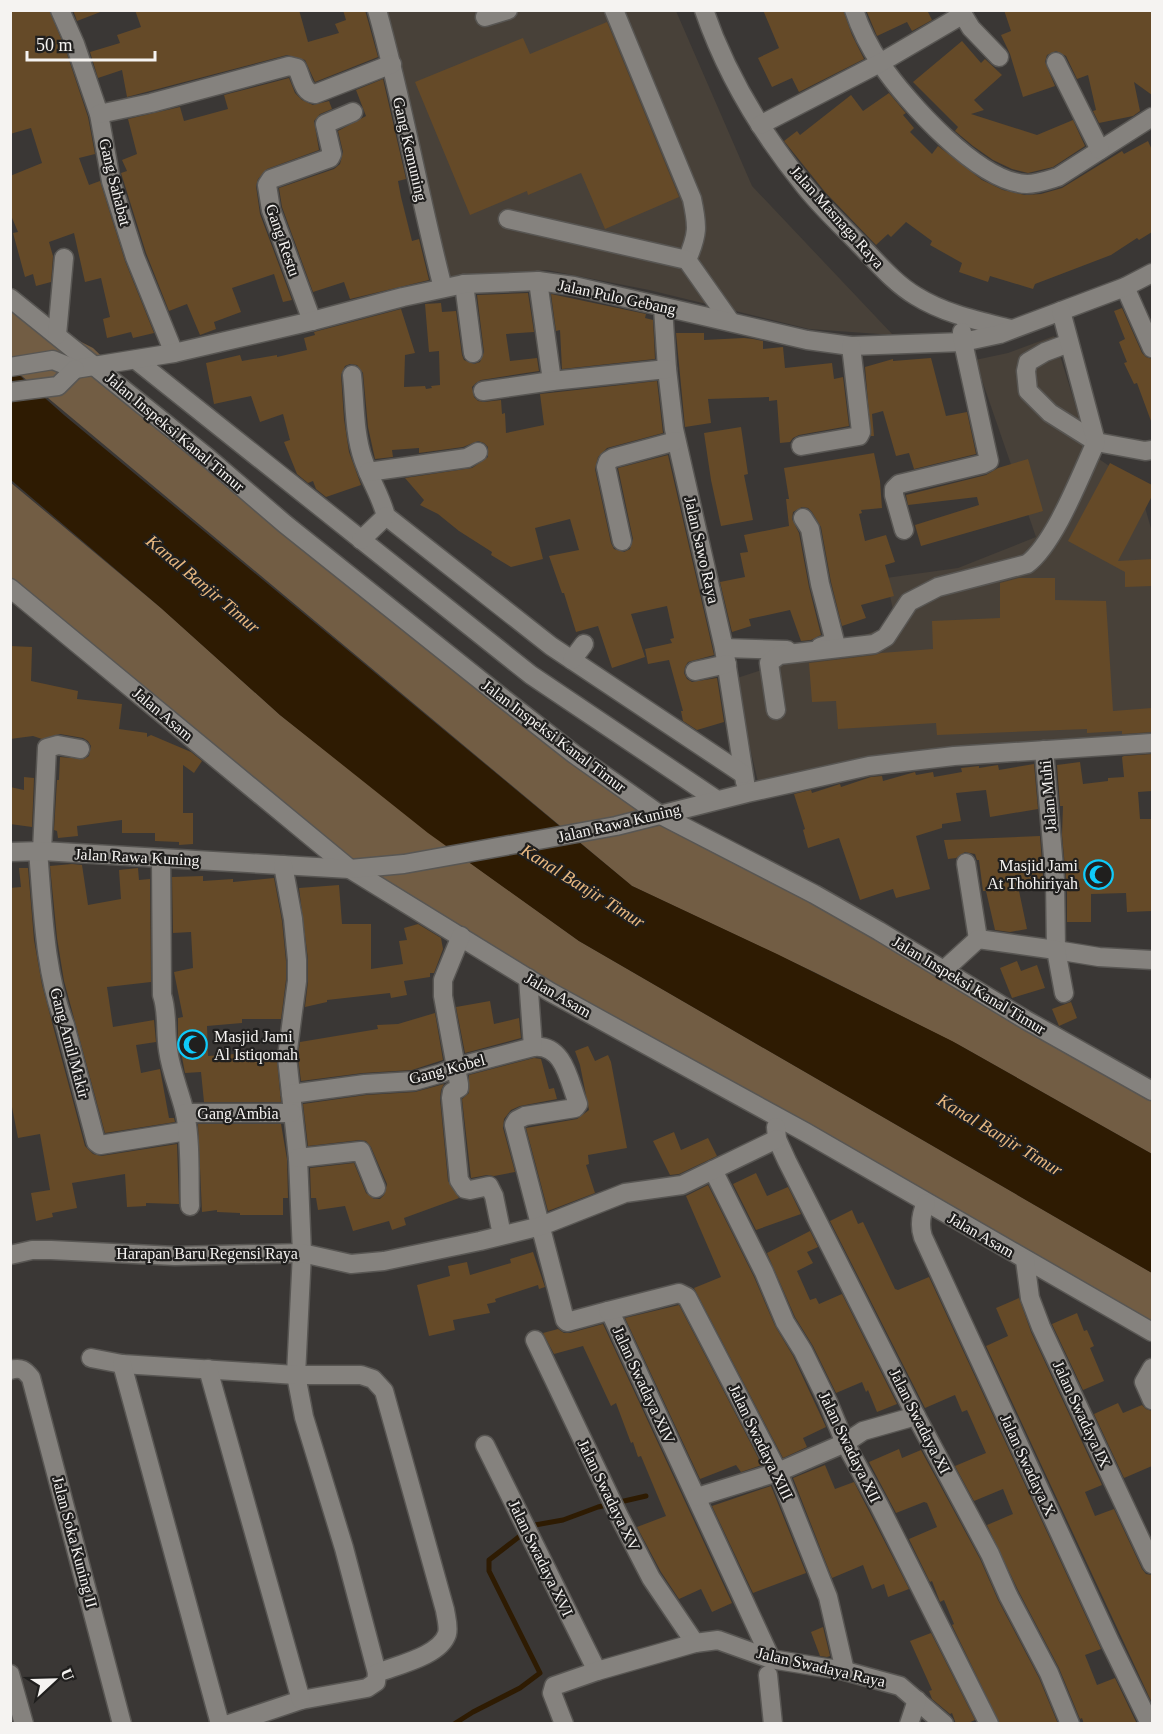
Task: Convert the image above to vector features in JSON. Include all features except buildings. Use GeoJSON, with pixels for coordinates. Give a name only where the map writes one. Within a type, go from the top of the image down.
{"type":"FeatureCollection","features":[{"type":"Feature","properties":{"kind":"street","name":"Gang Sahabat"},"geometry":{"type":"LineString","coordinates":[[60,10],[75,44],[99,114],[111,181],[135,257],[174,353]]}},
{"type":"Feature","properties":{"kind":"street","name":"Gang Kemuning"},"geometry":{"type":"LineString","coordinates":[[377,10],[392,64],[442,288]]}},
{"type":"Feature","properties":{"kind":"street"},"geometry":{"type":"LineString","coordinates":[[485,17],[508,10]]}},
{"type":"Feature","properties":{"kind":"street"},"geometry":{"type":"LineString","coordinates":[[614,10],[692,199],[697,223],[695,240],[687,260]]}},
{"type":"Feature","properties":{"kind":"street","name":"Jalan Masnaga Raya"},"geometry":{"type":"LineString","coordinates":[[704,10],[723,60],[760,125],[804,185],[896,281],[917,297],[962,316],[1011,329]]}},
{"type":"Feature","properties":{"kind":"street"},"geometry":{"type":"LineString","coordinates":[[854,10],[880,63],[912,103],[947,139],[991,173],[1008,180],[1026,184],[1041,183],[1058,177],[1152,117]]}},
{"type":"Feature","properties":{"kind":"street"},"geometry":{"type":"LineString","coordinates":[[760,125],[880,63],[961,13],[981,40],[999,57]]}},
{"type":"Feature","properties":{"kind":"street"},"geometry":{"type":"LineString","coordinates":[[1056,62],[1100,150]]}},
{"type":"Feature","properties":{"kind":"street"},"geometry":{"type":"LineString","coordinates":[[99,114],[151,103],[289,66],[297,68],[306,90],[315,94],[392,64]]}},
{"type":"Feature","properties":{"kind":"street","name":"Gang Restu"},"geometry":{"type":"LineString","coordinates":[[312,321],[271,210],[267,185],[271,179],[330,158],[332,154],[325,124],[353,112]]}},
{"type":"Feature","properties":{"kind":"street"},"geometry":{"type":"LineString","coordinates":[[508,219],[687,260],[730,321]]}},
{"type":"Feature","properties":{"kind":"street"},"geometry":{"type":"LineString","coordinates":[[57,335],[64,258]]}},
{"type":"Feature","properties":{"kind":"street","name":"Jalan Pulo Gebang"},"geometry":{"type":"LineString","coordinates":[[10,367],[53,360],[75,369],[97,367],[174,353],[442,288],[464,284],[538,281],[574,286],[807,340],[851,346],[963,342],[1011,329],[1061,311],[1125,287],[1152,273]]}},
{"type":"Feature","properties":{"kind":"street"},"geometry":{"type":"LineString","coordinates":[[538,281],[552,381]]}},
{"type":"Feature","properties":{"kind":"street"},"geometry":{"type":"LineString","coordinates":[[464,284],[473,353]]}},
{"type":"Feature","properties":{"kind":"street"},"geometry":{"type":"LineString","coordinates":[[1125,287],[1152,348]]}},
{"type":"Feature","properties":{"kind":"street","name":"Jalan Inspeksi Kanal Timur"},"geometry":{"type":"LineString","coordinates":[[10,298],[498,695],[574,754],[659,814],[814,894],[1026,1020],[1152,1091]]}},
{"type":"Feature","properties":{"kind":"street","name":"Jalan Sawo Raya"},"geometry":{"type":"LineString","coordinates":[[663,307],[667,369],[676,441],[726,656],[747,793]]}},
{"type":"Feature","properties":{"kind":"street"},"geometry":{"type":"LineString","coordinates":[[776,710],[769,663],[772,659],[779,655],[874,644],[886,637],[909,602],[938,586],[1028,564],[1035,558],[1059,521],[1096,442],[1061,311]]}},
{"type":"Feature","properties":{"kind":"street"},"geometry":{"type":"LineString","coordinates":[[904,530],[894,495],[894,489],[899,484],[989,461],[963,342],[962,316]]}},
{"type":"Feature","properties":{"kind":"street"},"geometry":{"type":"LineString","coordinates":[[1069,343],[1045,352],[1028,362],[1026,372],[1028,391],[1050,413],[1096,442],[1146,452],[1152,450]]}},
{"type":"Feature","properties":{"kind":"street"},"geometry":{"type":"LineString","coordinates":[[801,446],[856,438],[861,432],[851,346]]}},
{"type":"Feature","properties":{"kind":"street"},"geometry":{"type":"LineString","coordinates":[[136,360],[531,675],[717,800]]}},
{"type":"Feature","properties":{"kind":"street"},"geometry":{"type":"LineString","coordinates":[[10,392],[58,386],[75,369]]}},
{"type":"Feature","properties":{"kind":"street"},"geometry":{"type":"LineString","coordinates":[[483,391],[667,369]]}},
{"type":"Feature","properties":{"kind":"street"},"geometry":{"type":"LineString","coordinates":[[352,375],[358,440],[368,471],[381,497],[386,516],[551,646],[743,774]]}},
{"type":"Feature","properties":{"kind":"street"},"geometry":{"type":"LineString","coordinates":[[622,541],[606,467],[608,461],[676,441]]}},
{"type":"Feature","properties":{"kind":"street"},"geometry":{"type":"LineString","coordinates":[[368,471],[467,458],[478,452]]}},
{"type":"Feature","properties":{"kind":"street"},"geometry":{"type":"LineString","coordinates":[[361,540],[386,516]]}},
{"type":"Feature","properties":{"kind":"street"},"geometry":{"type":"LineString","coordinates":[[695,671],[726,656],[826,646],[835,642],[820,584],[810,529],[803,518]]}},
{"type":"Feature","properties":{"kind":"street","name":"Jalan Asam"},"geometry":{"type":"LineString","coordinates":[[10,588],[350,869],[528,978],[776,1116],[1144,1328]]}},
{"type":"Feature","properties":{"kind":"street"},"geometry":{"type":"LineString","coordinates":[[572,660],[584,644]]}},
{"type":"Feature","properties":{"kind":"street","name":"Jalan Rawa Kuning"},"geometry":{"type":"LineString","coordinates":[[10,852],[40,851],[350,869],[404,864],[616,826],[747,793],[887,763],[954,756],[1152,744]]}},
{"type":"Feature","properties":{"kind":"street"},"geometry":{"type":"LineString","coordinates":[[40,851],[47,748],[58,745],[80,749]]}},
{"type":"Feature","properties":{"kind":"street","name":"Jalan Muhi"},"geometry":{"type":"LineString","coordinates":[[1044,750],[1055,880],[1056,951],[1064,993]]}},
{"type":"Feature","properties":{"kind":"street","name":"Gang Amil Makir"},"geometry":{"type":"LineString","coordinates":[[40,851],[47,942],[58,1007],[65,1025],[96,1142],[100,1144],[186,1122]]}},
{"type":"Feature","properties":{"kind":"street"},"geometry":{"type":"LineString","coordinates":[[161,858],[162,995],[165,1003],[165,1029],[170,1065],[186,1122],[190,1206]]}},
{"type":"Feature","properties":{"kind":"street"},"geometry":{"type":"LineString","coordinates":[[966,863],[978,939]]}},
{"type":"Feature","properties":{"kind":"street"},"geometry":{"type":"LineString","coordinates":[[229,1724],[301,1700],[367,1688],[376,1682],[377,1673],[345,1548],[304,1418],[296,1375],[302,1253],[298,1158],[286,1057],[297,981],[297,960],[293,919],[283,865]]}},
{"type":"Feature","properties":{"kind":"street"},"geometry":{"type":"LineString","coordinates":[[461,936],[443,980],[443,996],[459,1088],[452,1092],[451,1098],[459,1180],[465,1189],[489,1186],[492,1190],[502,1235]]}},
{"type":"Feature","properties":{"kind":"street"},"geometry":{"type":"LineString","coordinates":[[978,939],[1099,957],[1152,960]]}},
{"type":"Feature","properties":{"kind":"street"},"geometry":{"type":"LineString","coordinates":[[944,970],[978,939]]}},
{"type":"Feature","properties":{"kind":"street"},"geometry":{"type":"LineString","coordinates":[[528,978],[533,1047]]}},
{"type":"Feature","properties":{"kind":"street","name":"Gang Kobel"},"geometry":{"type":"LineString","coordinates":[[291,1094],[365,1084],[414,1081],[456,1067],[533,1047]]}},
{"type":"Feature","properties":{"kind":"street","name":"Jalan Swadaya XIV"},"geometry":{"type":"LineString","coordinates":[[533,1047],[547,1048],[557,1054],[578,1104],[575,1108],[522,1117],[514,1125],[566,1322],[609,1311],[694,1491],[770,1667],[773,1724]]}},
{"type":"Feature","properties":{"kind":"street","name":"Gang Ambia"},"geometry":{"type":"LineString","coordinates":[[186,1122],[292,1113]]}},
{"type":"Feature","properties":{"kind":"street","name":"Jalan Swadaya XI"},"geometry":{"type":"LineString","coordinates":[[776,1116],[777,1139],[913,1410],[990,1554],[1008,1595],[1049,1673],[1070,1724]]}},
{"type":"Feature","properties":{"kind":"street","name":"Harapan Baru Regensi Raya"},"geometry":{"type":"LineString","coordinates":[[10,1255],[32,1250],[175,1256],[302,1253],[351,1264],[371,1262],[413,1255],[541,1226],[625,1192],[682,1185],[777,1139]]}},
{"type":"Feature","properties":{"kind":"street"},"geometry":{"type":"LineString","coordinates":[[298,1158],[362,1151],[376,1188]]}},
{"type":"Feature","properties":{"kind":"street","name":"Jalan Swadaya XII"},"geometry":{"type":"LineString","coordinates":[[713,1170],[764,1272],[785,1322],[818,1382],[842,1437],[879,1505],[989,1724]]}},
{"type":"Feature","properties":{"kind":"street","name":"Jalan Swadaya X"},"geometry":{"type":"LineString","coordinates":[[926,1203],[920,1228],[923,1237],[1150,1724]]}},
{"type":"Feature","properties":{"kind":"street","name":"Jalan Swadaya IX"},"geometry":{"type":"LineString","coordinates":[[1024,1260],[1030,1298],[1041,1327],[1152,1564]]}},
{"type":"Feature","properties":{"kind":"street","name":"Jalan Swadaya XIII"},"geometry":{"type":"LineString","coordinates":[[609,1311],[665,1296],[684,1294],[776,1469],[828,1597],[845,1671]]}},
{"type":"Feature","properties":{"kind":"street","name":"Jalan Swadaya XV"},"geometry":{"type":"LineString","coordinates":[[535,1340],[651,1578],[695,1643]]}},
{"type":"Feature","properties":{"kind":"street"},"geometry":{"type":"LineString","coordinates":[[91,1358],[122,1364],[296,1375],[361,1375],[373,1379],[384,1391],[442,1599],[448,1632],[443,1643],[434,1651],[377,1673]]}},
{"type":"Feature","properties":{"kind":"street"},"geometry":{"type":"LineString","coordinates":[[122,1364],[220,1724]]}},
{"type":"Feature","properties":{"kind":"street"},"geometry":{"type":"LineString","coordinates":[[1152,1368],[1144,1382],[1152,1400]]}},
{"type":"Feature","properties":{"kind":"street","name":"Jalan Soka Kuning II"},"geometry":{"type":"LineString","coordinates":[[14,1369],[26,1370],[32,1378],[122,1724]]}},
{"type":"Feature","properties":{"kind":"street"},"geometry":{"type":"LineString","coordinates":[[208,1369],[301,1700]]}},
{"type":"Feature","properties":{"kind":"street"},"geometry":{"type":"LineString","coordinates":[[694,1491],[776,1469],[842,1437],[863,1431],[913,1410]]}},
{"type":"Feature","properties":{"kind":"street","name":"Jalan Swadaya XVI"},"geometry":{"type":"LineString","coordinates":[[485,1445],[597,1671]]}},
{"type":"Feature","properties":{"kind":"street","name":"Jalan Swadaya Raya"},"geometry":{"type":"LineString","coordinates":[[564,1724],[552,1690],[554,1686],[597,1671],[695,1643],[718,1640],[770,1667],[845,1671],[900,1686],[944,1724]]}},
{"type":"Feature","properties":{"kind":"street"},"geometry":{"type":"LineString","coordinates":[[10,1674],[24,1724]]}},
{"type":"Feature","properties":{"kind":"street"},"geometry":{"type":"LineString","coordinates":[[909,1724],[917,1700]]}},
{"type":"Feature","properties":{"kind":"shaded area"},"geometry":{"type":"Polygon","coordinates":[[[374,11],[676,11],[752,186],[893,335],[809,329],[649,290],[547,270],[484,276],[440,285],[374,11]]]}},
{"type":"Feature","properties":{"kind":"shaded area"},"geometry":{"type":"Polygon","coordinates":[[[10,298],[50,326],[93,348],[214,464],[593,768],[1152,1090],[1152,1154],[959,1045],[814,972],[632,886],[11,367],[10,298]]]}},
{"type":"Feature","properties":{"kind":"shaded area"},"geometry":{"type":"Polygon","coordinates":[[[1054,336],[1090,453],[1139,486],[1152,532],[1152,743],[904,752],[758,782],[734,679],[833,647],[896,623],[886,578],[958,568],[1036,537],[975,360],[1008,353],[1054,336]]]}},
{"type":"Feature","properties":{"kind":"shaded area"},"geometry":{"type":"Polygon","coordinates":[[[10,482],[161,608],[280,715],[459,855],[579,941],[1152,1273],[1152,1332],[350,869],[11,588],[10,482]]]}},
{"type":"Feature","properties":{"kind":"water","name":"Kanal Banjir Timur"},"geometry":{"type":"Polygon","coordinates":[[[10,367],[64,415],[632,886],[777,954],[952,1041],[1152,1154],[1152,1273],[579,941],[428,833],[280,715],[161,608],[11,480],[10,367]]]}},
{"type":"Feature","properties":{"kind":"waterway"},"geometry":{"type":"LineString","coordinates":[[535,1525],[563,1520],[598,1507],[646,1496]]}},
{"type":"Feature","properties":{"kind":"waterway"},"geometry":{"type":"LineString","coordinates":[[454,1724],[520,1688],[540,1673],[489,1571],[489,1560],[520,1536]]}},
{"type":"Feature","properties":{"kind":"place","name":"Masjid Jami At Thohiriyah"},"geometry":{"type":"Point","coordinates":[1099,874]}},
{"type":"Feature","properties":{"kind":"place","name":"Masjid Jami Al Istiqomah"},"geometry":{"type":"Point","coordinates":[193,1045]}}]}
